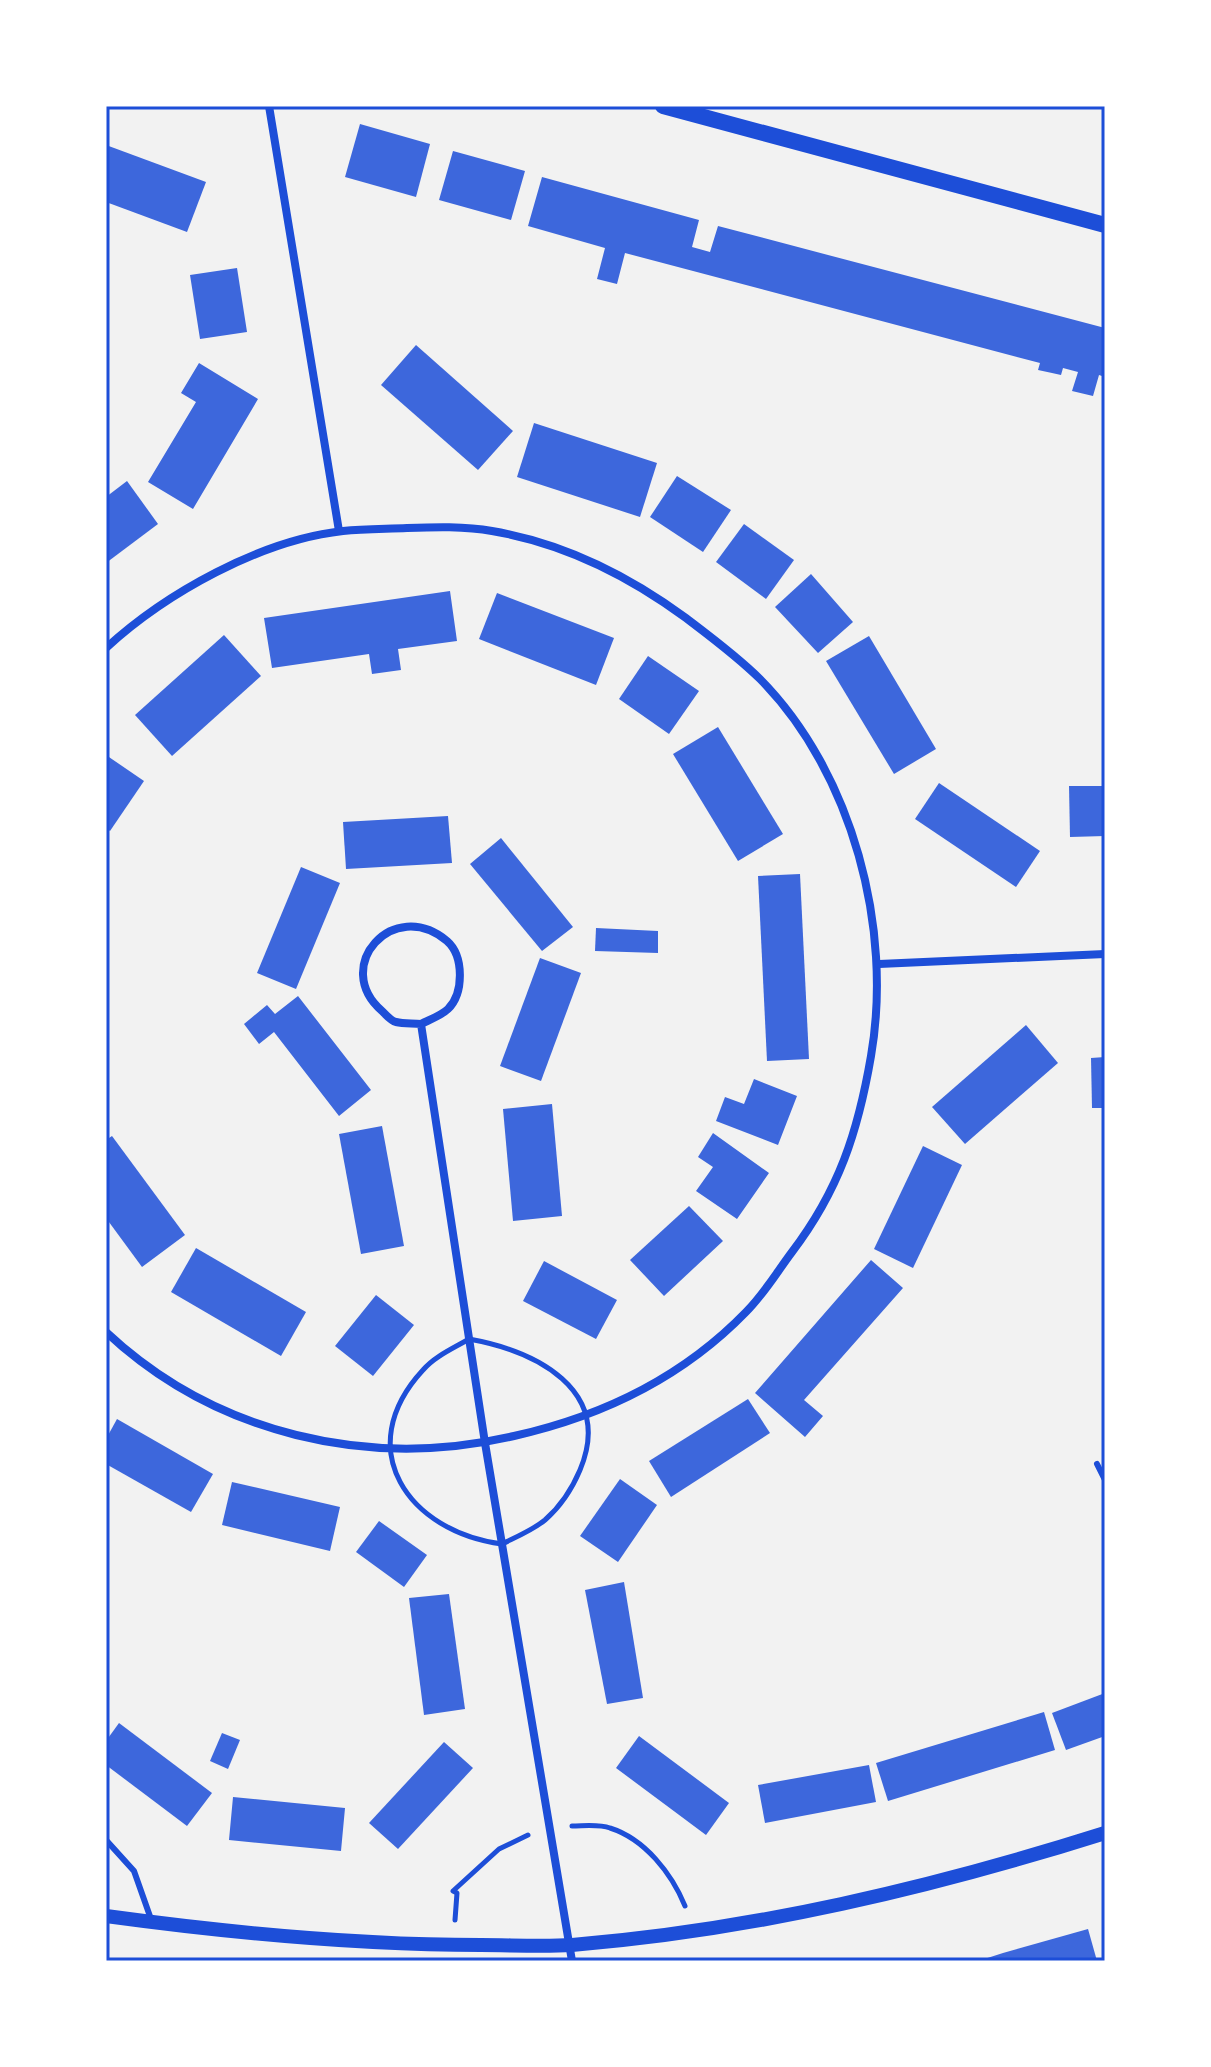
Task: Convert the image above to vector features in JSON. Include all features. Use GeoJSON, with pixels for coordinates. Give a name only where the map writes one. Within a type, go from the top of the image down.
{"type":"FeatureCollection","features":[{"type":"Feature","properties":{"kind":"main road"},"geometry":{"type":"LineString","coordinates":[[663,106],[1105,225]]}},
{"type":"Feature","properties":{"kind":"street"},"geometry":{"type":"LineString","coordinates":[[269,106],[339,531]]}},
{"type":"Feature","properties":{"kind":"street"},"geometry":{"type":"LineString","coordinates":[[106,648],[139,618],[205,577],[281,547],[339,531],[427,528],[490,530],[543,544],[605,567],[657,597],[715,640],[763,682],[805,738],[844,809],[871,900],[879,964],[879,1011],[851,1150],[815,1222],[748,1310],[693,1358],[610,1408],[485,1443],[425,1447],[360,1445],[305,1438],[208,1406],[166,1381],[106,1332]]}},
{"type":"Feature","properties":{"kind":"street"},"geometry":{"type":"LineString","coordinates":[[409,925],[434,931],[452,946],[461,980],[449,1008],[421,1024],[394,1022],[368,999],[361,970],[372,944],[392,929],[409,925]]}},
{"type":"Feature","properties":{"kind":"street"},"geometry":{"type":"LineString","coordinates":[[879,964],[1105,954]]}},
{"type":"Feature","properties":{"kind":"street"},"geometry":{"type":"LineString","coordinates":[[421,1024],[485,1443],[572,1961]]}},
{"type":"Feature","properties":{"kind":"street"},"geometry":{"type":"LineString","coordinates":[[106,1916],[235,1934],[454,1945],[570,1945],[784,1917],[913,1889],[1105,1833]]}},
{"type":"Feature","properties":{"kind":"lane"},"geometry":{"type":"LineString","coordinates":[[1097,1464],[1105,1480]]}},
{"type":"Feature","properties":{"kind":"lane"},"geometry":{"type":"LineString","coordinates":[[106,1840],[134,1871],[152,1922]]}},
{"type":"Feature","properties":{"kind":"path"},"geometry":{"type":"LineString","coordinates":[[454,1945],[457,1893],[453,1891],[499,1849],[549,1825],[609,1827],[647,1850],[677,1885],[694,1928]]}},
{"type":"Feature","properties":{"kind":"building"},"geometry":{"type":"Polygon","coordinates":[[[360,124],[430,144],[416,197],[345,177],[360,124]]]}},
{"type":"Feature","properties":{"kind":"building"},"geometry":{"type":"Polygon","coordinates":[[[106,145],[206,182],[187,232],[106,202],[106,145]]]}},
{"type":"Feature","properties":{"kind":"building"},"geometry":{"type":"Polygon","coordinates":[[[453,151],[525,171],[511,220],[439,200],[453,151]]]}},
{"type":"Feature","properties":{"kind":"building"},"geometry":{"type":"Polygon","coordinates":[[[542,177],[699,220],[692,247],[710,252],[718,226],[1105,328],[1105,377],[1099,375],[1093,396],[1072,391],[1078,372],[1063,368],[1061,375],[1038,370],[1040,363],[625,253],[617,284],[597,279],[605,248],[528,226],[542,177]]]}},
{"type":"Feature","properties":{"kind":"building"},"geometry":{"type":"Polygon","coordinates":[[[237,268],[247,332],[200,339],[190,275],[237,268]]]}},
{"type":"Feature","properties":{"kind":"building"},"geometry":{"type":"Polygon","coordinates":[[[416,345],[513,431],[478,470],[381,385],[416,345]]]}},
{"type":"Feature","properties":{"kind":"building"},"geometry":{"type":"Polygon","coordinates":[[[199,363],[258,399],[193,509],[148,482],[196,402],[181,393],[199,363]]]}},
{"type":"Feature","properties":{"kind":"building"},"geometry":{"type":"Polygon","coordinates":[[[534,423],[657,463],[640,517],[517,477],[534,423]]]}},
{"type":"Feature","properties":{"kind":"building"},"geometry":{"type":"Polygon","coordinates":[[[677,476],[731,510],[703,552],[650,517],[677,476]]]}},
{"type":"Feature","properties":{"kind":"building"},"geometry":{"type":"Polygon","coordinates":[[[127,481],[158,524],[106,563],[106,497],[127,481]]]}},
{"type":"Feature","properties":{"kind":"building"},"geometry":{"type":"Polygon","coordinates":[[[744,524],[794,560],[766,599],[716,562],[744,524]]]}},
{"type":"Feature","properties":{"kind":"building"},"geometry":{"type":"Polygon","coordinates":[[[811,574],[853,622],[818,653],[775,607],[811,574]]]}},
{"type":"Feature","properties":{"kind":"building"},"geometry":{"type":"Polygon","coordinates":[[[450,591],[457,641],[398,649],[401,670],[372,674],[369,654],[272,668],[264,618],[450,591]]]}},
{"type":"Feature","properties":{"kind":"building"},"geometry":{"type":"Polygon","coordinates":[[[497,593],[614,638],[596,685],[479,639],[497,593]]]}},
{"type":"Feature","properties":{"kind":"building"},"geometry":{"type":"Polygon","coordinates":[[[224,635],[261,676],[172,756],[135,715],[224,635]]]}},
{"type":"Feature","properties":{"kind":"building"},"geometry":{"type":"Polygon","coordinates":[[[869,636],[936,749],[894,774],[826,661],[869,636]]]}},
{"type":"Feature","properties":{"kind":"building"},"geometry":{"type":"Polygon","coordinates":[[[648,656],[699,691],[669,734],[619,699],[648,656]]]}},
{"type":"Feature","properties":{"kind":"building"},"geometry":{"type":"Polygon","coordinates":[[[718,727],[783,834],[738,861],[673,754],[718,727]]]}},
{"type":"Feature","properties":{"kind":"building"},"geometry":{"type":"Polygon","coordinates":[[[106,755],[144,781],[110,831],[106,828],[106,755]]]}},
{"type":"Feature","properties":{"kind":"building"},"geometry":{"type":"Polygon","coordinates":[[[939,783],[1040,851],[1016,887],[915,819],[939,783]]]}},
{"type":"Feature","properties":{"kind":"building"},"geometry":{"type":"Polygon","coordinates":[[[1069,786],[1105,786],[1105,836],[1070,837],[1069,786]]]}},
{"type":"Feature","properties":{"kind":"building"},"geometry":{"type":"Polygon","coordinates":[[[448,816],[452,863],[346,869],[343,822],[448,816]]]}},
{"type":"Feature","properties":{"kind":"building"},"geometry":{"type":"Polygon","coordinates":[[[501,838],[573,927],[542,951],[470,864],[501,838]]]}},
{"type":"Feature","properties":{"kind":"building"},"geometry":{"type":"Polygon","coordinates":[[[301,867],[340,883],[296,989],[257,973],[301,867]]]}},
{"type":"Feature","properties":{"kind":"building"},"geometry":{"type":"Polygon","coordinates":[[[800,874],[809,1059],[767,1061],[758,876],[800,874]]]}},
{"type":"Feature","properties":{"kind":"building"},"geometry":{"type":"Polygon","coordinates":[[[596,928],[658,931],[658,953],[595,951],[596,928]]]}},
{"type":"Feature","properties":{"kind":"building"},"geometry":{"type":"Polygon","coordinates":[[[540,958],[581,973],[541,1081],[500,1066],[540,958]]]}},
{"type":"Feature","properties":{"kind":"building"},"geometry":{"type":"Polygon","coordinates":[[[298,996],[371,1090],[339,1116],[274,1032],[259,1044],[244,1024],[267,1005],[275,1014],[298,996]]]}},
{"type":"Feature","properties":{"kind":"building"},"geometry":{"type":"Polygon","coordinates":[[[1026,1025],[1058,1063],[965,1144],[932,1107],[1026,1025]]]}},
{"type":"Feature","properties":{"kind":"building"},"geometry":{"type":"Polygon","coordinates":[[[1105,1057],[1105,1108],[1092,1108],[1091,1058],[1105,1057]]]}},
{"type":"Feature","properties":{"kind":"building"},"geometry":{"type":"Polygon","coordinates":[[[754,1079],[797,1096],[778,1145],[716,1121],[725,1097],[744,1104],[754,1079]]]}},
{"type":"Feature","properties":{"kind":"building"},"geometry":{"type":"Polygon","coordinates":[[[552,1104],[562,1216],[513,1221],[503,1109],[552,1104]]]}},
{"type":"Feature","properties":{"kind":"building"},"geometry":{"type":"Polygon","coordinates":[[[382,1126],[404,1246],[361,1254],[339,1134],[382,1126]]]}},
{"type":"Feature","properties":{"kind":"building"},"geometry":{"type":"Polygon","coordinates":[[[713,1133],[769,1173],[737,1219],[696,1191],[713,1167],[698,1157],[713,1133]]]}},
{"type":"Feature","properties":{"kind":"building"},"geometry":{"type":"Polygon","coordinates":[[[112,1136],[185,1235],[142,1267],[106,1218],[106,1140],[112,1136]]]}},
{"type":"Feature","properties":{"kind":"building"},"geometry":{"type":"Polygon","coordinates":[[[923,1146],[962,1165],[913,1268],[874,1249],[923,1146]]]}},
{"type":"Feature","properties":{"kind":"building"},"geometry":{"type":"Polygon","coordinates":[[[689,1206],[723,1241],[664,1296],[630,1260],[689,1206]]]}},
{"type":"Feature","properties":{"kind":"building"},"geometry":{"type":"Polygon","coordinates":[[[196,1248],[306,1312],[281,1356],[171,1292],[196,1248]]]}},
{"type":"Feature","properties":{"kind":"building"},"geometry":{"type":"Polygon","coordinates":[[[871,1260],[903,1288],[804,1400],[823,1416],[805,1437],[755,1393],[871,1260]]]}},
{"type":"Feature","properties":{"kind":"building"},"geometry":{"type":"Polygon","coordinates":[[[544,1261],[617,1300],[596,1339],[523,1301],[544,1261]]]}},
{"type":"Feature","properties":{"kind":"building"},"geometry":{"type":"Polygon","coordinates":[[[376,1295],[414,1325],[373,1376],[335,1346],[376,1295]]]}},
{"type":"Feature","properties":{"kind":"building"},"geometry":{"type":"Polygon","coordinates":[[[748,1399],[770,1433],[671,1497],[649,1461],[748,1399]]]}},
{"type":"Feature","properties":{"kind":"building"},"geometry":{"type":"Polygon","coordinates":[[[117,1419],[213,1474],[191,1512],[106,1464],[106,1439],[117,1419]]]}},
{"type":"Feature","properties":{"kind":"building"},"geometry":{"type":"Polygon","coordinates":[[[620,1479],[657,1505],[618,1562],[580,1536],[620,1479]]]}},
{"type":"Feature","properties":{"kind":"building"},"geometry":{"type":"Polygon","coordinates":[[[232,1482],[340,1507],[330,1551],[222,1525],[232,1482]]]}},
{"type":"Feature","properties":{"kind":"building"},"geometry":{"type":"Polygon","coordinates":[[[379,1521],[427,1555],[404,1587],[356,1552],[379,1521]]]}},
{"type":"Feature","properties":{"kind":"building"},"geometry":{"type":"Polygon","coordinates":[[[624,1582],[643,1698],[607,1704],[585,1590],[624,1582]]]}},
{"type":"Feature","properties":{"kind":"building"},"geometry":{"type":"Polygon","coordinates":[[[449,1594],[465,1709],[424,1715],[409,1598],[449,1594]]]}},
{"type":"Feature","properties":{"kind":"building"},"geometry":{"type":"Polygon","coordinates":[[[1105,1693],[1105,1736],[1066,1750],[1052,1713],[1105,1693]]]}},
{"type":"Feature","properties":{"kind":"building"},"geometry":{"type":"Polygon","coordinates":[[[1044,1712],[1055,1750],[888,1801],[876,1763],[1044,1712]]]}},
{"type":"Feature","properties":{"kind":"building"},"geometry":{"type":"Polygon","coordinates":[[[119,1723],[212,1793],[187,1826],[106,1765],[106,1741],[119,1723]]]}},
{"type":"Feature","properties":{"kind":"building"},"geometry":{"type":"Polygon","coordinates":[[[222,1733],[240,1740],[228,1769],[210,1761],[222,1733]]]}},
{"type":"Feature","properties":{"kind":"building"},"geometry":{"type":"Polygon","coordinates":[[[639,1736],[729,1803],[706,1835],[616,1768],[639,1736]]]}},
{"type":"Feature","properties":{"kind":"building"},"geometry":{"type":"Polygon","coordinates":[[[444,1742],[473,1768],[398,1849],[369,1823],[444,1742]]]}},
{"type":"Feature","properties":{"kind":"building"},"geometry":{"type":"Polygon","coordinates":[[[869,1765],[876,1802],[765,1823],[758,1785],[869,1765]]]}},
{"type":"Feature","properties":{"kind":"building"},"geometry":{"type":"Polygon","coordinates":[[[233,1797],[345,1808],[341,1851],[229,1840],[233,1797]]]}},
{"type":"Feature","properties":{"kind":"building"},"geometry":{"type":"Polygon","coordinates":[[[1088,1929],[1097,1961],[978,1961],[1003,1953],[1088,1929]]]}}]}
